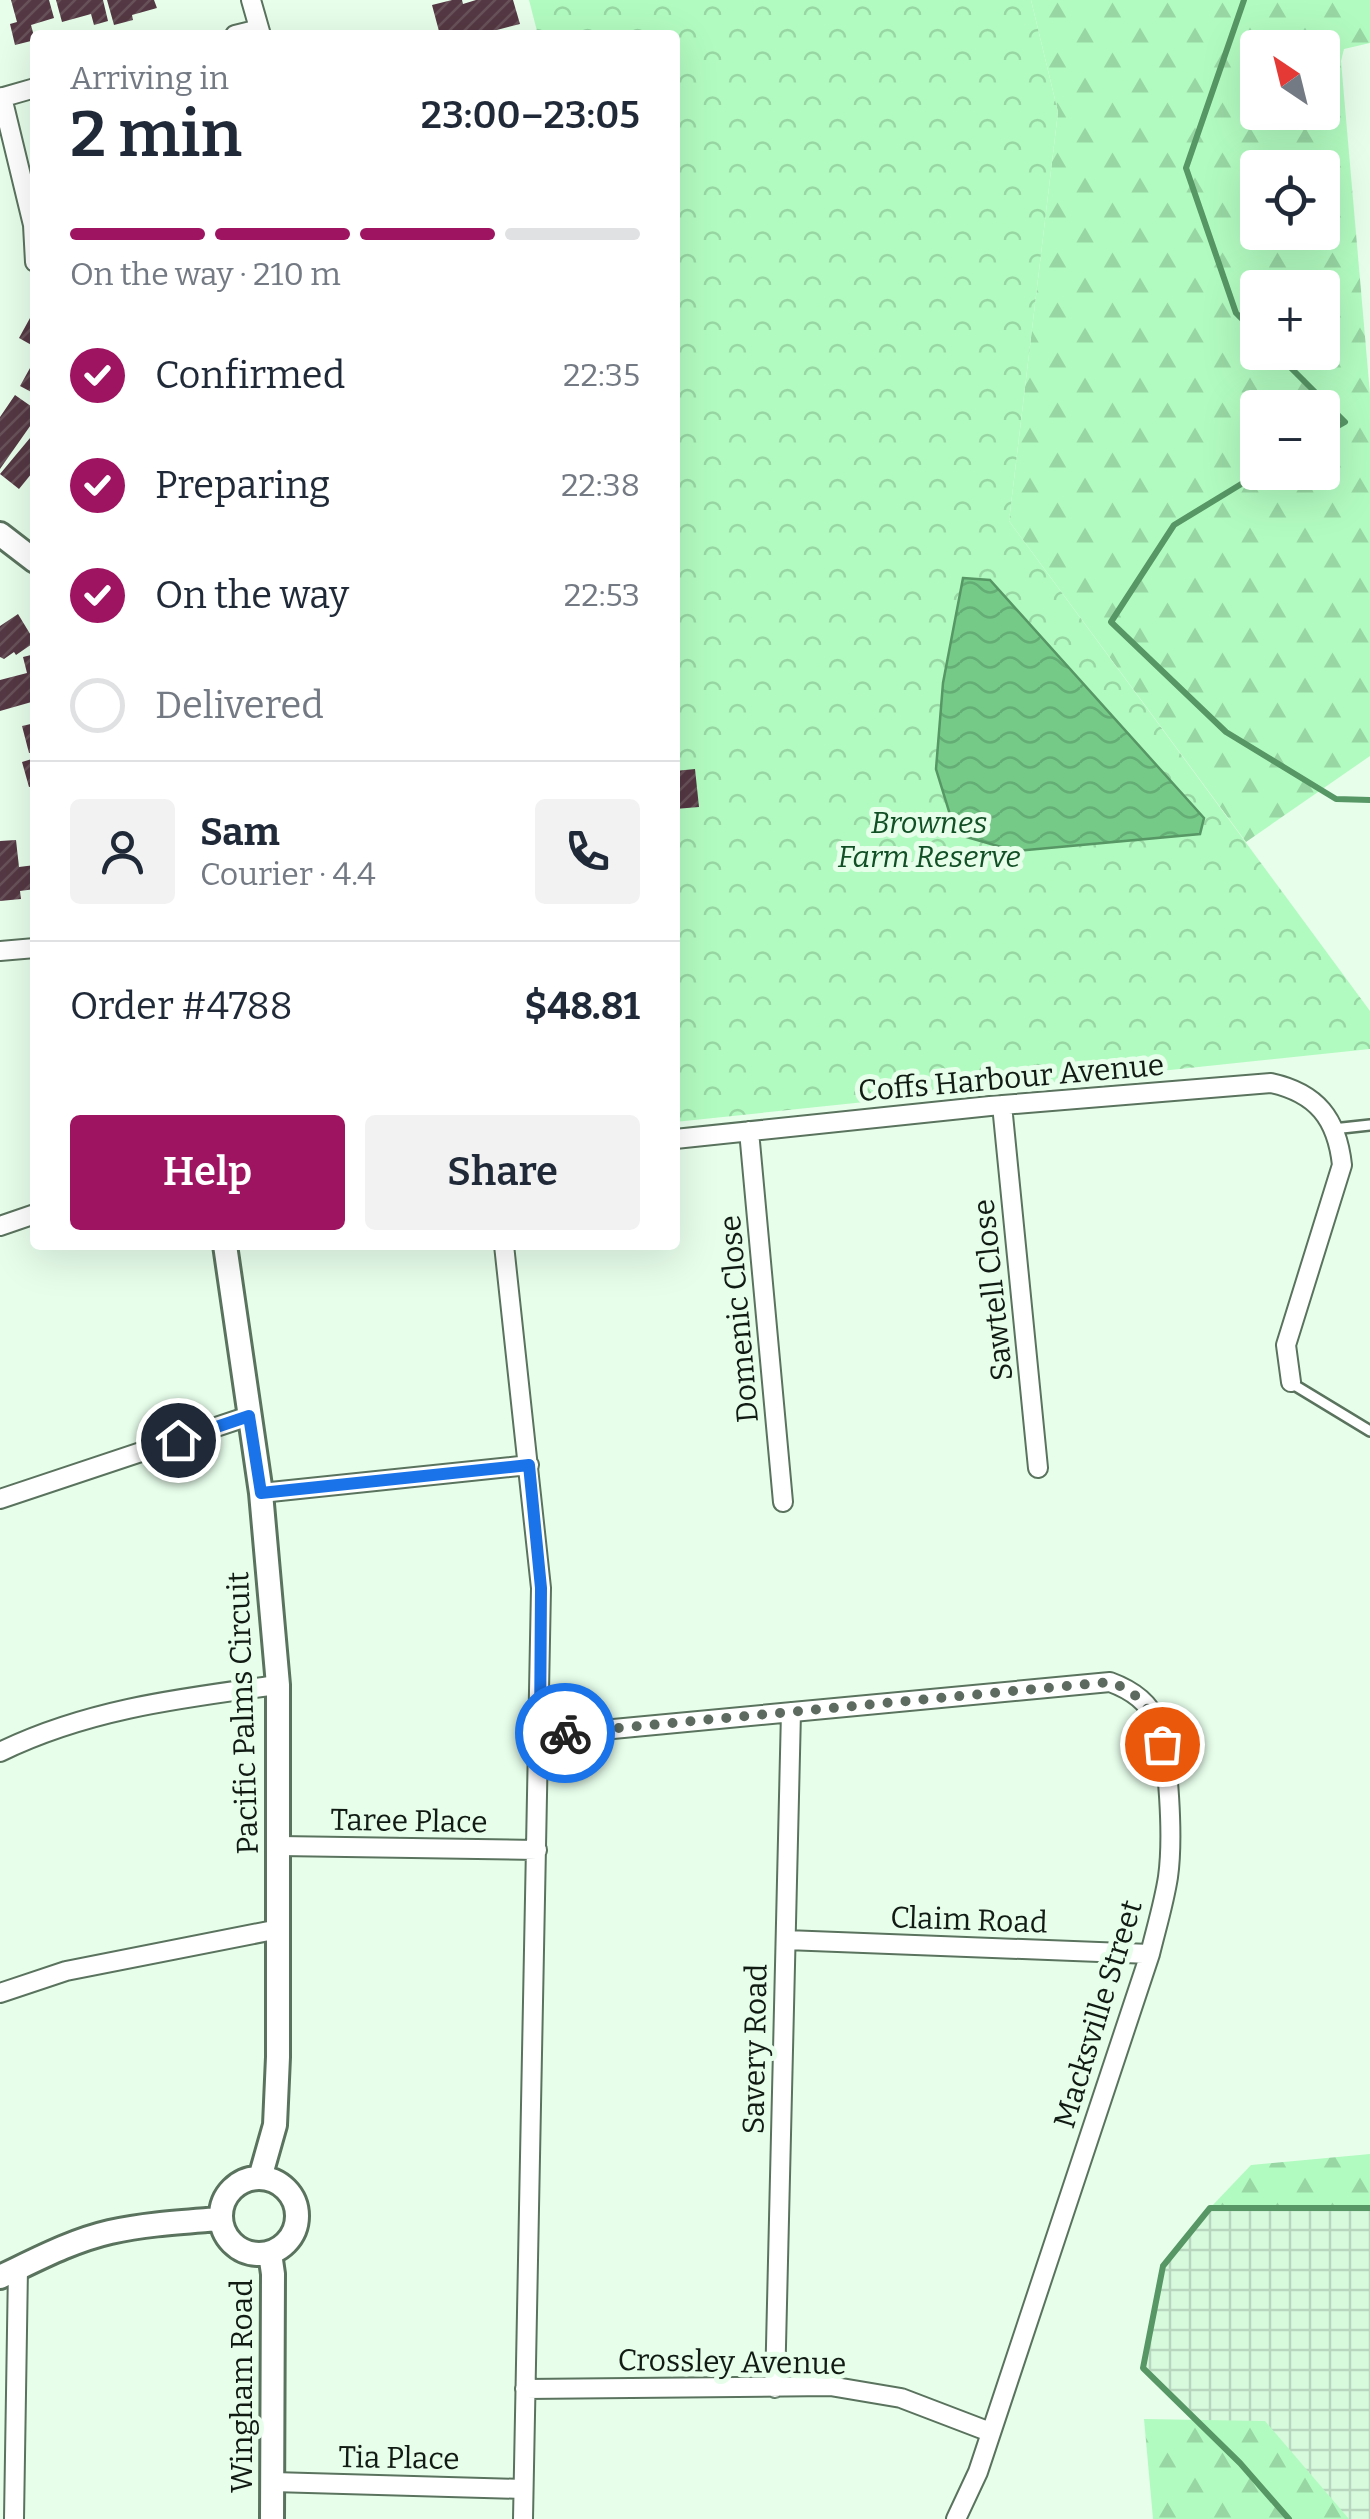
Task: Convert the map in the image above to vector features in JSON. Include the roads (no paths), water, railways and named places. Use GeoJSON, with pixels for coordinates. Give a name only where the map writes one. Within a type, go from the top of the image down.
{"type":"FeatureCollection","features":[{"type":"Feature","properties":{"kind":"street"},"geometry":{"type":"LineString","coordinates":[[251,0],[259,30]]}},
{"type":"Feature","properties":{"kind":"street"},"geometry":{"type":"LineString","coordinates":[[30,89],[1,98],[30,213]]}},
{"type":"Feature","properties":{"kind":"street"},"geometry":{"type":"LineString","coordinates":[[0,534],[30,557]]}},
{"type":"Feature","properties":{"kind":"street"},"geometry":{"type":"LineString","coordinates":[[0,952],[30,949]]}},
{"type":"Feature","properties":{"kind":"street","name":"Coffs Harbour Avenue"},"geometry":{"type":"LineString","coordinates":[[680,1138],[1271,1083],[1296,1088],[1334,1128]]}},
{"type":"Feature","properties":{"kind":"street","name":"Sawtell Close"},"geometry":{"type":"LineString","coordinates":[[1002,1106],[1038,1468]]}},
{"type":"Feature","properties":{"kind":"street"},"geometry":{"type":"LineString","coordinates":[[1291,1382],[1286,1344],[1342,1166],[1334,1128]]}},
{"type":"Feature","properties":{"kind":"street","name":"Domenic Close"},"geometry":{"type":"LineString","coordinates":[[750,1131],[783,1502]]}},
{"type":"Feature","properties":{"kind":"street"},"geometry":{"type":"LineString","coordinates":[[0,1226],[30,1216]]}},
{"type":"Feature","properties":{"kind":"street","name":"Pacific Palms Circuit"},"geometry":{"type":"LineString","coordinates":[[226,1250],[261,1493],[278,1685],[278,2057],[274,2125],[260,2178]]}},
{"type":"Feature","properties":{"kind":"street"},"geometry":{"type":"LineString","coordinates":[[505,1250],[541,1588],[523,2519]]}},
{"type":"Feature","properties":{"kind":"street"},"geometry":{"type":"LineString","coordinates":[[0,1499],[249,1416]]}},
{"type":"Feature","properties":{"kind":"street"},"geometry":{"type":"LineString","coordinates":[[261,1493],[529,1465]]}},
{"type":"Feature","properties":{"kind":"street","name":"Macksville Street"},"geometry":{"type":"LineString","coordinates":[[540,1736],[1110,1682],[1130,1690],[1156,1719],[1170,1823],[1168,1876],[1150,1954],[978,2472],[956,2519]]}},
{"type":"Feature","properties":{"kind":"street"},"geometry":{"type":"LineString","coordinates":[[0,1752],[108,1711],[278,1685]]}},
{"type":"Feature","properties":{"kind":"street","name":"Savery Road"},"geometry":{"type":"LineString","coordinates":[[775,2388],[791,1712]]}},
{"type":"Feature","properties":{"kind":"street","name":"Taree Place"},"geometry":{"type":"LineString","coordinates":[[280,1846],[537,1850]]}},
{"type":"Feature","properties":{"kind":"street"},"geometry":{"type":"LineString","coordinates":[[0,1993],[66,1971],[279,1929]]}},
{"type":"Feature","properties":{"kind":"street","name":"Claim Road"},"geometry":{"type":"LineString","coordinates":[[786,1940],[1150,1954]]}},
{"type":"Feature","properties":{"kind":"street"},"geometry":{"type":"LineString","coordinates":[[260,2178],[287,2190],[297,2215],[293,2234],[286,2243],[258,2255],[236,2248],[223,2231],[220,2219],[222,2205],[234,2187],[260,2178]]}},
{"type":"Feature","properties":{"kind":"street"},"geometry":{"type":"LineString","coordinates":[[14,2519],[9,2273],[107,2232],[220,2219]]}},
{"type":"Feature","properties":{"kind":"street","name":"Wingham Road"},"geometry":{"type":"LineString","coordinates":[[270,2253],[272,2519]]}},
{"type":"Feature","properties":{"kind":"street","name":"Crossley Avenue"},"geometry":{"type":"LineString","coordinates":[[526,2389],[830,2386],[901,2398],[990,2432]]}},
{"type":"Feature","properties":{"kind":"street","name":"Tia Place"},"geometry":{"type":"LineString","coordinates":[[273,2482],[524,2489]]}},
{"type":"Feature","properties":{"kind":"lane"},"geometry":{"type":"LineString","coordinates":[[1334,1128],[1370,1125]]}},
{"type":"Feature","properties":{"kind":"lane"},"geometry":{"type":"LineString","coordinates":[[1291,1382],[1370,1431]]}},
{"type":"Feature","properties":{"kind":"water"},"geometry":{"type":"Polygon","coordinates":[[[963,578],[990,580],[1204,818],[1200,834],[1015,851],[956,834],[936,769],[943,683],[963,578]]]}},
{"type":"Feature","properties":{"kind":"waterway"},"geometry":{"type":"LineString","coordinates":[[1240,317],[1186,168],[1244,0]]}},
{"type":"Feature","properties":{"kind":"waterway"},"geometry":{"type":"LineString","coordinates":[[1293,370],[1313,390]]}},
{"type":"Feature","properties":{"kind":"waterway"},"geometry":{"type":"LineString","coordinates":[[1340,417],[1345,422],[1340,425]]}},
{"type":"Feature","properties":{"kind":"waterway"},"geometry":{"type":"LineString","coordinates":[[1240,485],[1174,525],[1111,622],[1226,732],[1336,799],[1370,800]]}},
{"type":"Feature","properties":{"kind":"waterway"},"geometry":{"type":"LineString","coordinates":[[1289,2519],[1240,2463],[1143,2368],[1163,2266],[1210,2208],[1370,2208]]}},
{"type":"Feature","properties":{"kind":"park label","name":"Brownes Farm Reserve"},"geometry":{"type":"Point","coordinates":[929,840]}}]}
